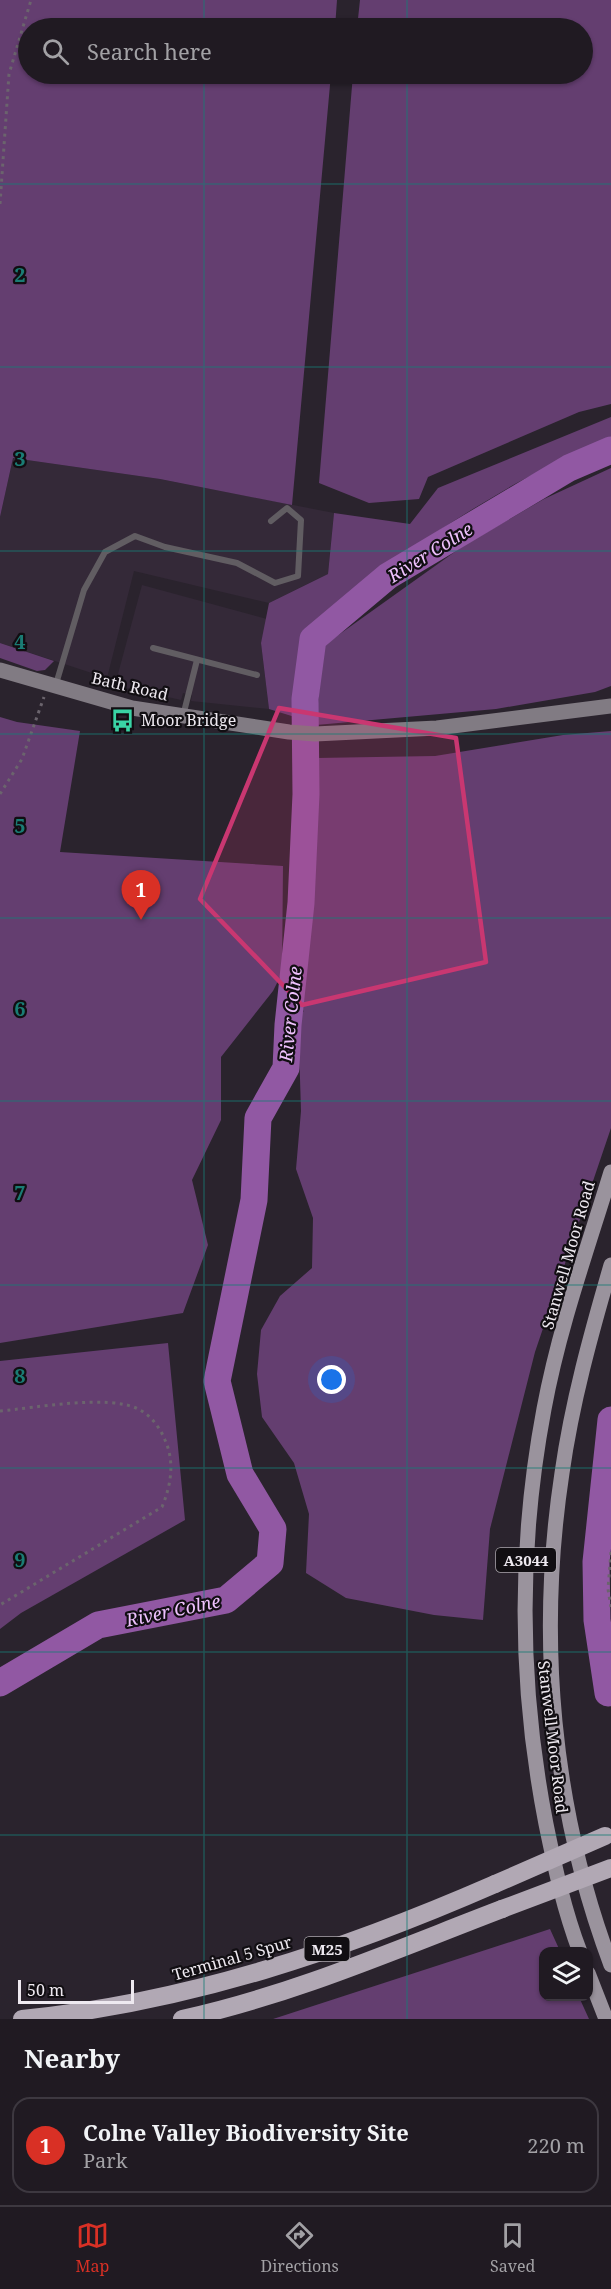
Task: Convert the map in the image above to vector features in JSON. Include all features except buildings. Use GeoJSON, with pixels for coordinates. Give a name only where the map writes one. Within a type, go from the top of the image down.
{"type":"FeatureCollection","features":[{"type":"Feature","properties":{"kind":"highway","name":"Terminal 5 Spur"},"geometry":{"type":"LineString","coordinates":[[22,2019],[132,2004],[234,1980],[396,1924],[495,1884],[608,1834]]}},
{"type":"Feature","properties":{"kind":"highway","name":"M25"},"geometry":{"type":"LineString","coordinates":[[182,2019],[339,1971],[611,1868]]}},
{"type":"Feature","properties":{"kind":"main road","name":"Stanwell Moor Road"},"geometry":{"type":"LineString","coordinates":[[578,1947],[565,1912],[556,1874],[533,1746],[525,1656],[526,1555],[530,1504],[544,1407],[575,1289],[611,1172]]}},
{"type":"Feature","properties":{"kind":"main road","name":"Stanwell Moor Road"},"geometry":{"type":"LineString","coordinates":[[611,1265],[586,1356],[566,1446],[553,1542],[550,1618],[553,1700],[560,1763],[583,1876],[611,1965]]}},
{"type":"Feature","properties":{"kind":"main road"},"geometry":{"type":"LineString","coordinates":[[593,1986],[606,2019]]}},
{"type":"Feature","properties":{"kind":"street","name":"Bath Road"},"geometry":{"type":"LineString","coordinates":[[0,670],[132,708],[315,734],[437,728],[609,706]]}},
{"type":"Feature","properties":{"kind":"lane"},"geometry":{"type":"LineString","coordinates":[[52,685],[84,590],[105,552],[135,536],[165,547],[237,563],[275,583],[298,576],[301,520],[287,508],[271,521]]}},
{"type":"Feature","properties":{"kind":"lane"},"geometry":{"type":"LineString","coordinates":[[153,648],[257,675]]}},
{"type":"Feature","properties":{"kind":"lane"},"geometry":{"type":"LineString","coordinates":[[183,717],[196,660]]}},
{"type":"Feature","properties":{"kind":"path"},"geometry":{"type":"LineString","coordinates":[[26,18],[31,0]]}},
{"type":"Feature","properties":{"kind":"path"},"geometry":{"type":"LineString","coordinates":[[0,204],[9,74],[18,44]]}},
{"type":"Feature","properties":{"kind":"path"},"geometry":{"type":"LineString","coordinates":[[0,794],[22,759],[52,685]]}},
{"type":"Feature","properties":{"kind":"path"},"geometry":{"type":"LineString","coordinates":[[0,1411],[115,1402],[139,1409],[159,1427],[168,1445],[172,1473],[162,1507],[0,1605]]}},
{"type":"Feature","properties":{"kind":"path"},"geometry":{"type":"LineString","coordinates":[[611,1552],[608,1589],[611,1607]]}},
{"type":"Feature","properties":{"kind":"highlighted area"},"geometry":{"type":"Polygon","coordinates":[[[279,708],[456,738],[486,962],[302,1005],[200,899],[279,708]]]}},
{"type":"Feature","properties":{"kind":"shaded area"},"geometry":{"type":"Polygon","coordinates":[[[0,0],[337,0],[336,18],[18,18],[18,84],[330,84],[292,505],[160,479],[13,458],[0,517],[0,0]]]}},
{"type":"Feature","properties":{"kind":"shaded area"},"geometry":{"type":"Polygon","coordinates":[[[360,0],[611,0],[611,404],[579,412],[428,477],[419,499],[369,503],[319,483],[352,84],[593,84],[593,18],[358,18],[360,0]]]}},
{"type":"Feature","properties":{"kind":"shaded area"},"geometry":{"type":"Polygon","coordinates":[[[611,417],[611,439],[539,472],[487,500],[404,554],[326,614],[302,635],[298,718],[269,709],[261,643],[269,603],[328,574],[334,513],[410,524],[438,488],[611,417]]]}},
{"type":"Feature","properties":{"kind":"shaded area"},"geometry":{"type":"Polygon","coordinates":[[[13,458],[160,479],[334,513],[328,574],[269,603],[134,571],[107,678],[0,643],[0,517],[13,458]]]}},
{"type":"Feature","properties":{"kind":"shaded area"},"geometry":{"type":"Polygon","coordinates":[[[611,468],[611,686],[595,692],[496,709],[316,725],[323,646],[463,546],[544,499],[611,468]]]}},
{"type":"Feature","properties":{"kind":"shaded area"},"geometry":{"type":"Polygon","coordinates":[[[142,585],[267,619],[261,643],[269,709],[191,701],[192,695],[183,693],[181,700],[115,685],[142,585]]]}},
{"type":"Feature","properties":{"kind":"shaded area"},"geometry":{"type":"Polygon","coordinates":[[[0,643],[54,661],[45,670],[37,671],[0,658],[0,643]]]}},
{"type":"Feature","properties":{"kind":"shaded area"},"geometry":{"type":"Polygon","coordinates":[[[0,717],[17,722],[80,731],[60,852],[283,866],[282,973],[273,991],[221,1057],[221,1120],[192,1180],[208,1245],[183,1313],[0,1343],[0,717]]]}},
{"type":"Feature","properties":{"kind":"shaded area"},"geometry":{"type":"Polygon","coordinates":[[[611,731],[611,1128],[535,1352],[490,1529],[483,1620],[434,1615],[346,1598],[306,1573],[309,1514],[294,1463],[262,1417],[257,1374],[261,1330],[280,1296],[312,1268],[313,1218],[296,1169],[301,1111],[298,1014],[304,1011],[298,1009],[312,904],[316,758],[435,756],[563,735],[611,731]]]}},
{"type":"Feature","properties":{"kind":"shaded area"},"geometry":{"type":"Polygon","coordinates":[[[168,1343],[185,1520],[21,1613],[0,1629],[0,1361],[168,1343]]]}},
{"type":"Feature","properties":{"kind":"shaded area"},"geometry":{"type":"Polygon","coordinates":[[[550,1929],[558,1947],[539,1947],[539,2001],[581,2001],[589,2019],[273,2019],[550,1929]]]}},
{"type":"Feature","properties":{"kind":"waterway","name":"River Colne"},"geometry":{"type":"LineString","coordinates":[[0,1683],[98,1625],[226,1600],[270,1563],[273,1529],[240,1474],[217,1381],[254,1200],[258,1118],[286,1068],[288,1025],[301,903],[306,794],[305,699],[313,639],[388,576],[569,468],[611,450]]}},
{"type":"Feature","properties":{"kind":"waterway"},"geometry":{"type":"LineString","coordinates":[[608,1693],[597,1620],[596,1562],[611,1420]]}},
{"type":"Feature","properties":{"kind":"place","name":"Moor Bridge"},"geometry":{"type":"Point","coordinates":[123,720]}},
{"type":"Feature","properties":{"kind":"place","name":"Colne Valley Biodiversity Site"},"geometry":{"type":"Point","coordinates":[141,920]}}]}
